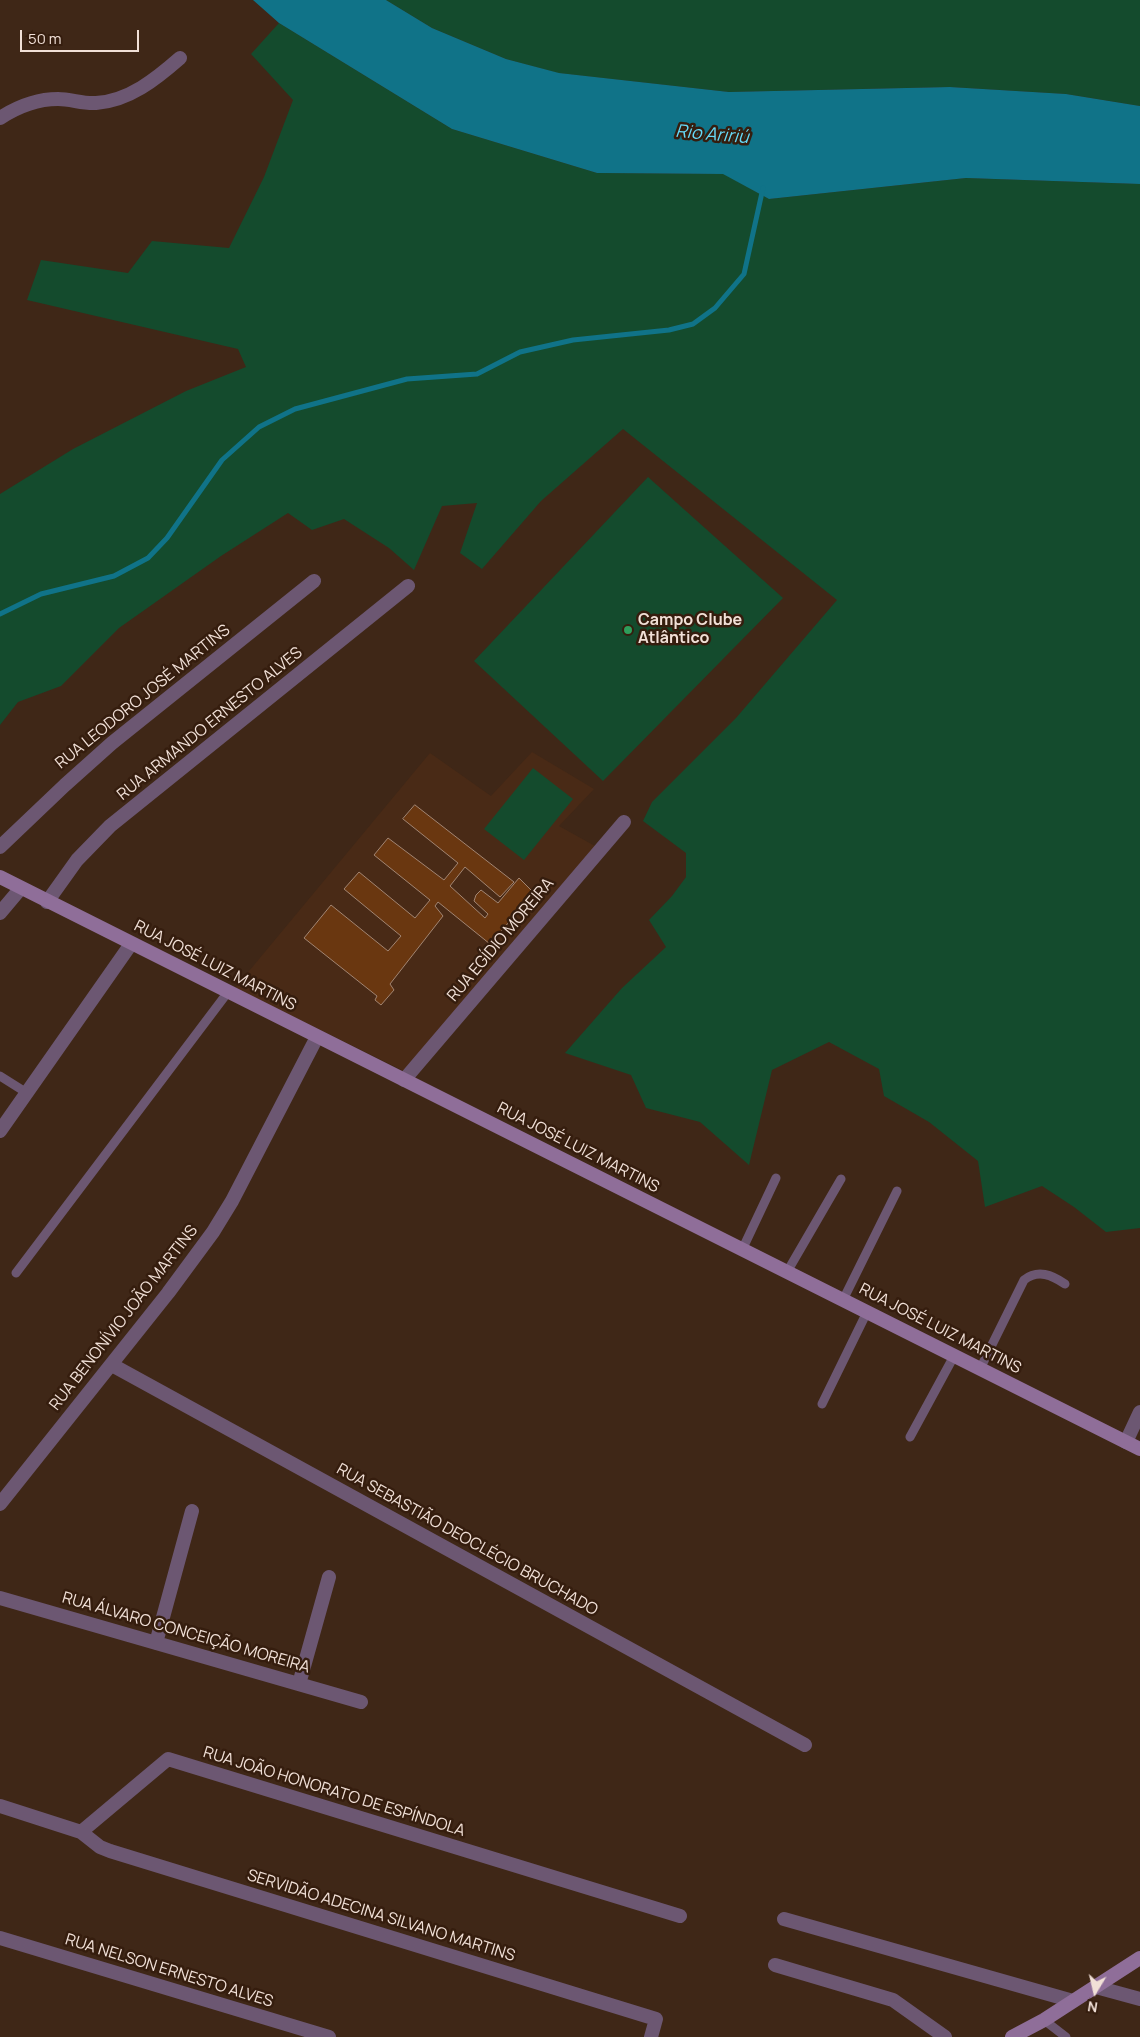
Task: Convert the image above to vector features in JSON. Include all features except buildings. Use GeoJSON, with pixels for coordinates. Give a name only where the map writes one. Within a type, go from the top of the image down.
{"type":"FeatureCollection","features":[{"type":"Feature","properties":{"kind":"main road","name":"RUA JOSÉ LUIZ MARTINS"},"geometry":{"type":"LineString","coordinates":[[0,876],[47,902],[1140,1449]]}},
{"type":"Feature","properties":{"kind":"main road"},"geometry":{"type":"LineString","coordinates":[[1012,2037],[1044,2020],[1140,1958]]}},
{"type":"Feature","properties":{"kind":"street"},"geometry":{"type":"LineString","coordinates":[[0,118],[26,104],[45,100],[60,99],[98,103],[120,97],[139,90],[180,58]]}},
{"type":"Feature","properties":{"kind":"street","name":"RUA LEODORO JOSÉ MARTINS"},"geometry":{"type":"LineString","coordinates":[[0,847],[112,743],[314,581]]}},
{"type":"Feature","properties":{"kind":"street","name":"RUA ARMANDO ERNESTO ALVES"},"geometry":{"type":"LineString","coordinates":[[47,902],[78,860],[110,826],[408,586]]}},
{"type":"Feature","properties":{"kind":"street","name":"RUA EGÍDIO MOREIRA"},"geometry":{"type":"LineString","coordinates":[[404,1080],[624,822]]}},
{"type":"Feature","properties":{"kind":"street"},"geometry":{"type":"LineString","coordinates":[[0,913],[21,888]]}},
{"type":"Feature","properties":{"kind":"street"},"geometry":{"type":"LineString","coordinates":[[0,1131],[131,944]]}},
{"type":"Feature","properties":{"kind":"street","name":"RUA BENONÍVIO JOÃO MARTINS"},"geometry":{"type":"LineString","coordinates":[[0,1504],[192,1263],[232,1201],[317,1037]]}},
{"type":"Feature","properties":{"kind":"street","name":"RUA SEBASTIÃO DEOCLÉCIO BRUCHADO"},"geometry":{"type":"LineString","coordinates":[[112,1365],[805,1745]]}},
{"type":"Feature","properties":{"kind":"street"},"geometry":{"type":"LineString","coordinates":[[1126,1442],[1140,1412]]}},
{"type":"Feature","properties":{"kind":"street"},"geometry":{"type":"LineString","coordinates":[[156,1643],[192,1511]]}},
{"type":"Feature","properties":{"kind":"street"},"geometry":{"type":"LineString","coordinates":[[299,1684],[328,1577]]}},
{"type":"Feature","properties":{"kind":"street","name":"RUA ÁLVARO CONCEIÇÃO MOREIRA"},"geometry":{"type":"LineString","coordinates":[[0,1598],[361,1702]]}},
{"type":"Feature","properties":{"kind":"street","name":"RUA JOÃO HONORATO DE ESPÍNDOLA"},"geometry":{"type":"LineString","coordinates":[[81,1832],[168,1759],[680,1916]]}},
{"type":"Feature","properties":{"kind":"street"},"geometry":{"type":"LineString","coordinates":[[0,1806],[81,1832]]}},
{"type":"Feature","properties":{"kind":"street","name":"SERVIDÃO ADECINA SILVANO MARTINS"},"geometry":{"type":"LineString","coordinates":[[81,1832],[110,1851],[656,2019],[652,2037]]}},
{"type":"Feature","properties":{"kind":"street"},"geometry":{"type":"LineString","coordinates":[[784,1919],[1073,2001]]}},
{"type":"Feature","properties":{"kind":"street","name":"RUA NELSON ERNESTO ALVES"},"geometry":{"type":"LineString","coordinates":[[0,1938],[329,2037]]}},
{"type":"Feature","properties":{"kind":"street"},"geometry":{"type":"LineString","coordinates":[[775,1965],[893,2000],[945,2037]]}},
{"type":"Feature","properties":{"kind":"street"},"geometry":{"type":"LineString","coordinates":[[1096,1987],[1140,1999]]}},
{"type":"Feature","properties":{"kind":"lane"},"geometry":{"type":"LineString","coordinates":[[16,1273],[228,992]]}},
{"type":"Feature","properties":{"kind":"lane"},"geometry":{"type":"LineString","coordinates":[[0,1076],[26,1093]]}},
{"type":"Feature","properties":{"kind":"lane"},"geometry":{"type":"LineString","coordinates":[[742,1250],[776,1178]]}},
{"type":"Feature","properties":{"kind":"lane"},"geometry":{"type":"LineString","coordinates":[[787,1272],[841,1179]]}},
{"type":"Feature","properties":{"kind":"lane"},"geometry":{"type":"LineString","coordinates":[[843,1300],[897,1191]]}},
{"type":"Feature","properties":{"kind":"lane"},"geometry":{"type":"LineString","coordinates":[[980,1369],[1024,1280],[1031,1276],[1045,1274],[1053,1276],[1065,1284]]}},
{"type":"Feature","properties":{"kind":"lane"},"geometry":{"type":"LineString","coordinates":[[822,1404],[867,1312]]}},
{"type":"Feature","properties":{"kind":"lane"},"geometry":{"type":"LineString","coordinates":[[910,1437],[954,1356]]}},
{"type":"Feature","properties":{"kind":"lane"},"geometry":{"type":"LineString","coordinates":[[1044,2020],[1066,2037]]}},
{"type":"Feature","properties":{"kind":"shaded area"},"geometry":{"type":"Polygon","coordinates":[[[532,752],[594,789],[559,826],[595,846],[408,1073],[235,988],[430,753],[491,796],[532,752]]]}},
{"type":"Feature","properties":{"kind":"green space"},"geometry":{"type":"Polygon","coordinates":[[[386,0],[1140,0],[1140,106],[1066,94],[950,87],[729,92],[558,73],[506,59],[432,28],[386,0]]]}},
{"type":"Feature","properties":{"kind":"green space"},"geometry":{"type":"Polygon","coordinates":[[[279,23],[452,129],[597,173],[724,174],[769,199],[966,178],[1140,184],[1140,1228],[1106,1232],[1074,1207],[1042,1186],[985,1207],[978,1161],[929,1122],[884,1096],[879,1069],[829,1042],[772,1070],[749,1165],[700,1122],[646,1108],[631,1075],[565,1053],[622,988],[666,947],[649,920],[672,896],[686,877],[686,853],[643,821],[652,802],[736,718],[837,600],[623,429],[541,501],[482,569],[460,553],[477,503],[442,506],[414,570],[389,548],[344,519],[312,530],[288,513],[221,556],[119,628],[61,686],[18,702],[0,725],[0,494],[73,449],[186,391],[246,367],[238,349],[27,300],[41,260],[128,273],[152,241],[229,248],[264,177],[293,100],[251,54],[279,23]]]}},
{"type":"Feature","properties":{"kind":"green space","name":"Campo Clube Atlântico"},"geometry":{"type":"Polygon","coordinates":[[[648,477],[783,598],[603,781],[474,661],[648,477]]]}},
{"type":"Feature","properties":{"kind":"green space"},"geometry":{"type":"Polygon","coordinates":[[[533,768],[573,799],[524,860],[484,829],[533,768]]]}},
{"type":"Feature","properties":{"kind":"water","name":"Rio Aririú"},"geometry":{"type":"Polygon","coordinates":[[[253,0],[386,0],[432,28],[506,59],[559,73],[729,92],[950,87],[1066,94],[1140,106],[1140,184],[966,178],[769,199],[723,174],[597,173],[452,129],[279,23],[253,0]]]}},
{"type":"Feature","properties":{"kind":"waterway"},"geometry":{"type":"LineString","coordinates":[[0,614],[41,594],[114,576],[148,558],[167,538],[222,460],[259,427],[295,409],[407,379],[477,374],[520,352],[573,340],[669,330],[693,324],[715,308],[744,274],[763,188]]}},
{"type":"Feature","properties":{"kind":"place","name":"Campo Clube Atlântico"},"geometry":{"type":"Point","coordinates":[628,630]}}]}
